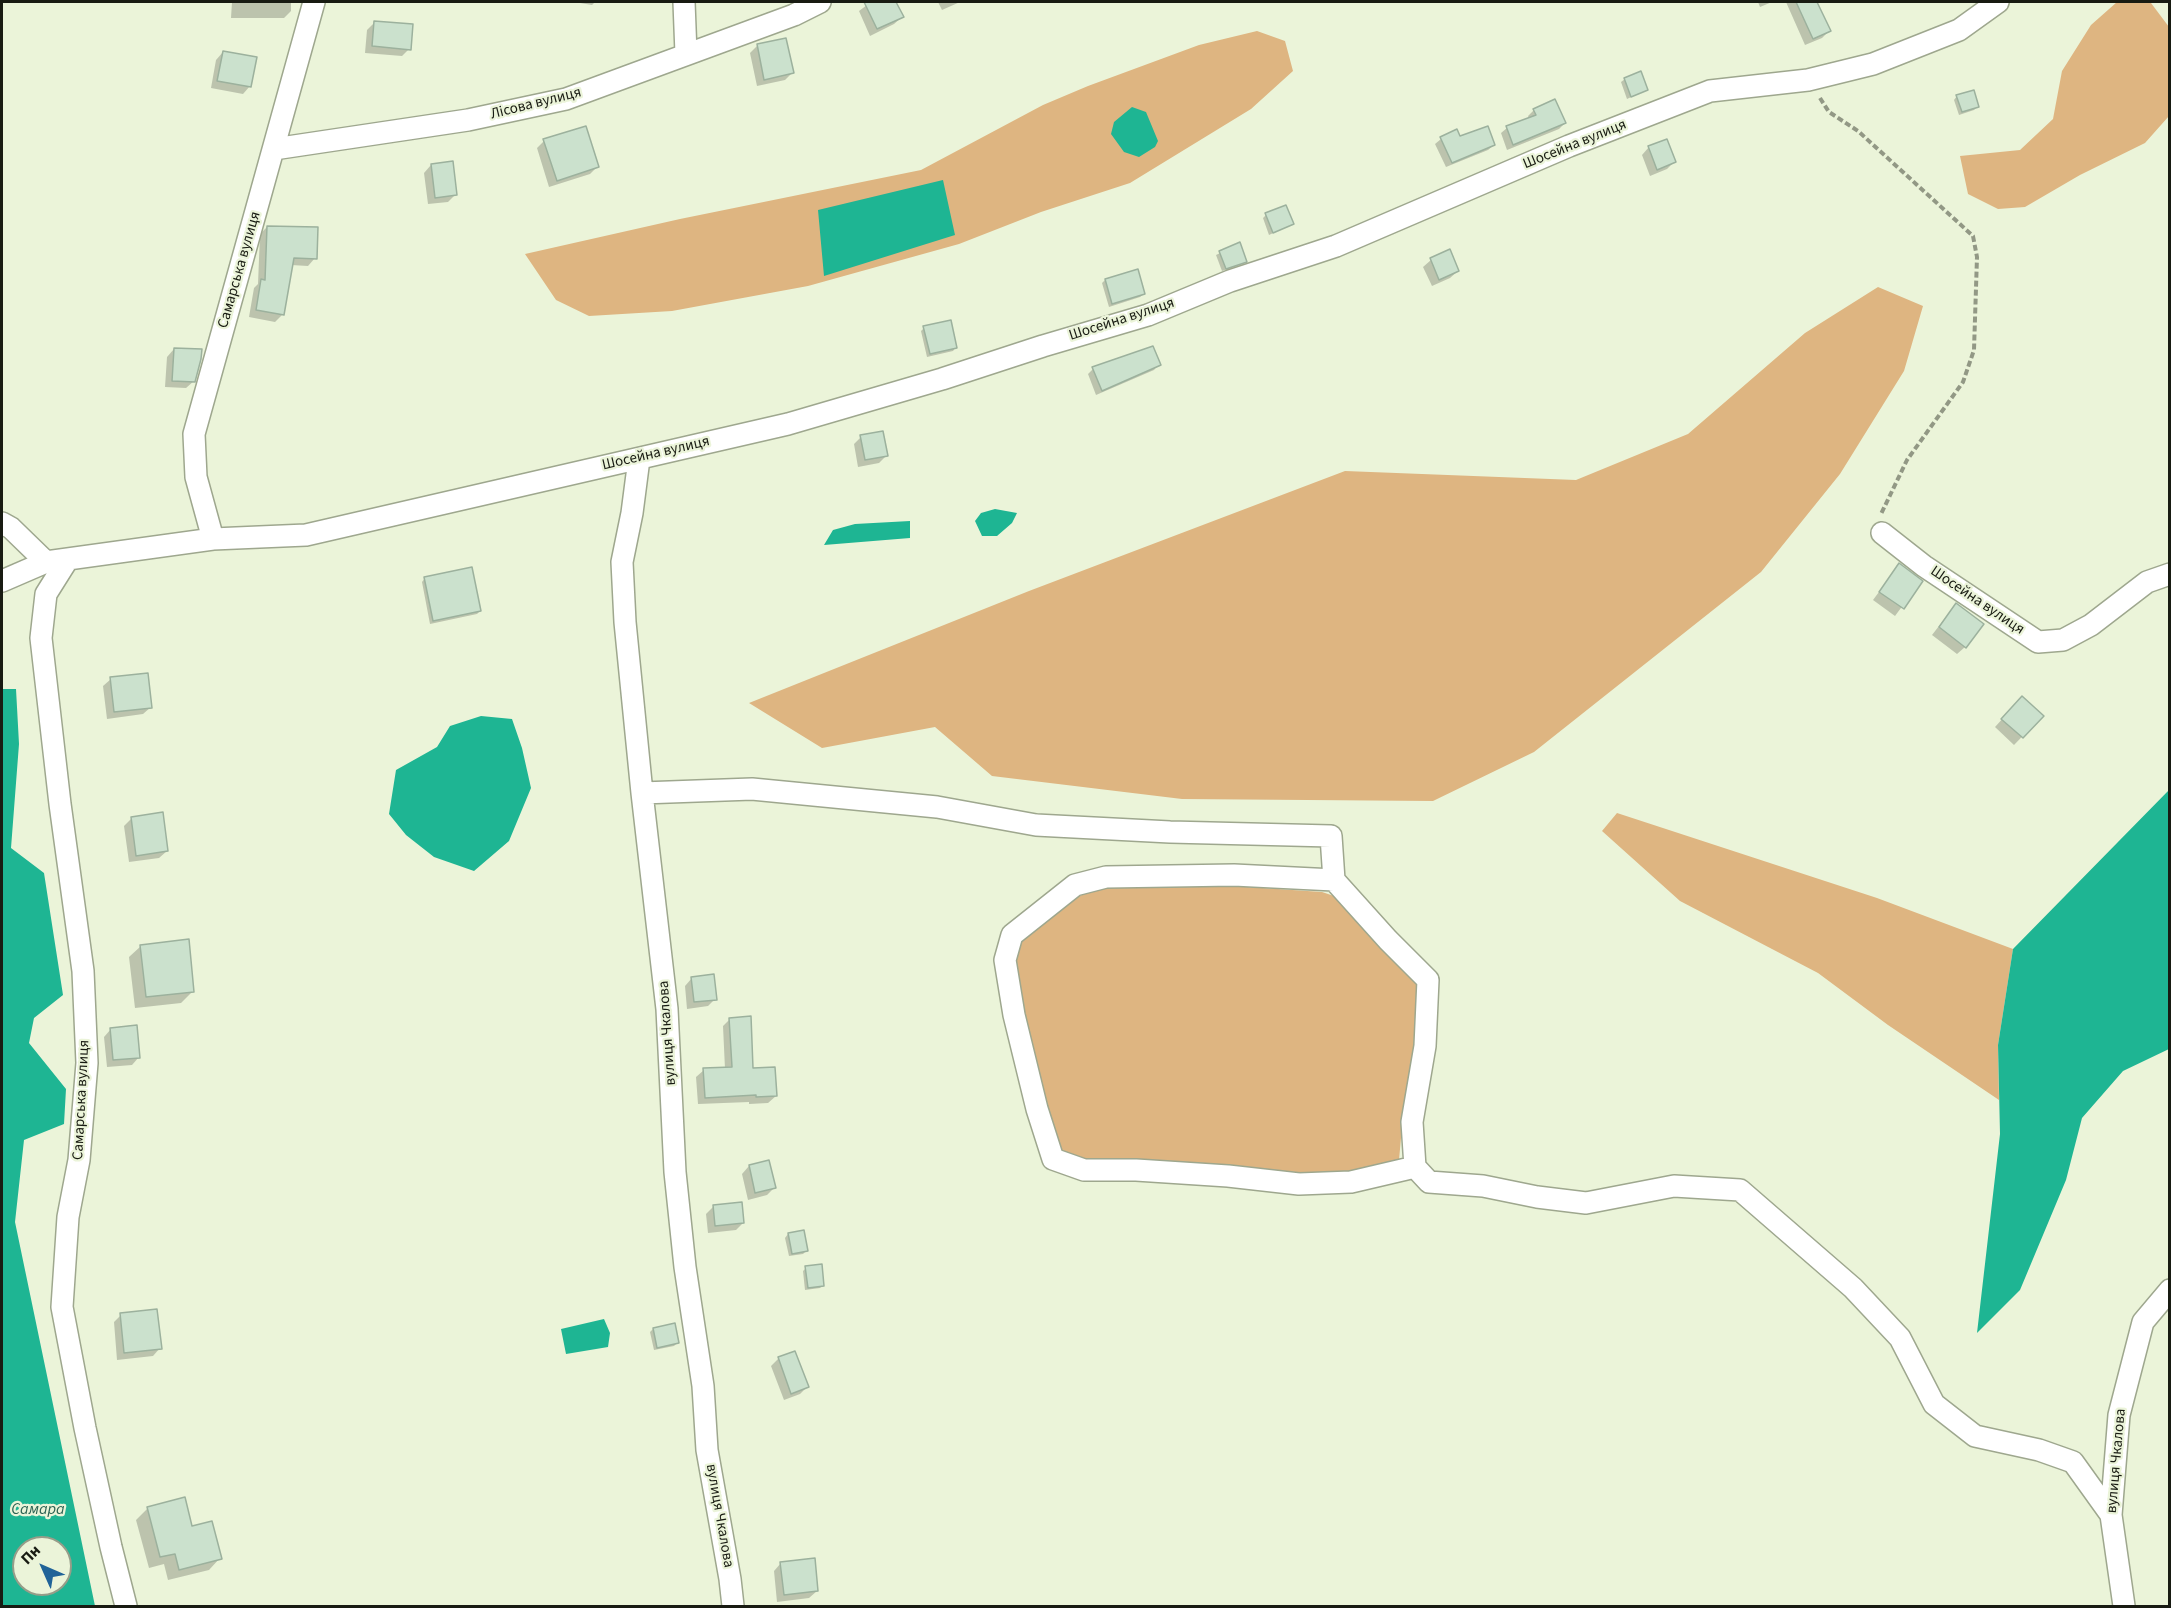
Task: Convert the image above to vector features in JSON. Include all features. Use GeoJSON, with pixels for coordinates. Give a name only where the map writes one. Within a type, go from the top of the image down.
{"type":"FeatureCollection","features":[{"type":"Feature","properties":{"kind":"street","name":"Самарська вулиця"},"geometry":{"type":"LineString","coordinates":[[213,539],[196,477],[194,434],[314,2]]}},
{"type":"Feature","properties":{"kind":"street"},"geometry":{"type":"LineString","coordinates":[[684,2],[686,54]]}},
{"type":"Feature","properties":{"kind":"street","name":"Лісова вулиця"},"geometry":{"type":"LineString","coordinates":[[274,149],[468,120],[566,99],[794,15],[820,2]]}},
{"type":"Feature","properties":{"kind":"street","name":"Шосейна вулиця"},"geometry":{"type":"LineString","coordinates":[[2,581],[45,562],[213,539],[306,535],[788,423],[942,379],[1148,315],[1230,281],[1336,246],[1569,146],[1710,91],[1808,80],[1873,64],[1959,30],[1998,2]]}},
{"type":"Feature","properties":{"kind":"street","name":"вулиця Чкалова"},"geometry":{"type":"LineString","coordinates":[[639,459],[632,513],[622,562],[625,622],[667,1009],[675,1172],[685,1267],[703,1386],[707,1450],[733,1606]]}},
{"type":"Feature","properties":{"kind":"street"},"geometry":{"type":"LineString","coordinates":[[2,523],[11,528],[45,562]]}},
{"type":"Feature","properties":{"kind":"street","name":"Шосейна вулиця"},"geometry":{"type":"LineString","coordinates":[[1882,533],[1924,566],[2038,642],[2062,640],[2091,625],[2147,582],[2169,574]]}},
{"type":"Feature","properties":{"kind":"street","name":"Самарська вулиця"},"geometry":{"type":"LineString","coordinates":[[68,559],[46,594],[41,638],[60,804],[83,971],[87,1063],[79,1160],[68,1217],[62,1307],[90,1450],[126,1606]]}},
{"type":"Feature","properties":{"kind":"street"},"geometry":{"type":"LineString","coordinates":[[642,793],[752,789],[937,807],[1036,825],[1170,832],[1331,836],[1334,880],[1428,980],[1425,1046],[1412,1122],[1415,1167],[1429,1182],[1484,1186],[1537,1197],[1586,1203],[1674,1186],[1740,1190],[1853,1288],[1900,1338],[1934,1404],[1975,1436],[2039,1450],[2073,1462],[2111,1515]]}},
{"type":"Feature","properties":{"kind":"street"},"geometry":{"type":"LineString","coordinates":[[1334,880],[1234,875],[1106,877],[1076,885],[1011,934],[1005,960],[1014,1015],[1037,1109],[1053,1159],[1084,1170],[1136,1170],[1228,1176],[1299,1184],[1352,1182],[1415,1167]]}},
{"type":"Feature","properties":{"kind":"street","name":"вулиця Чкалова"},"geometry":{"type":"LineString","coordinates":[[2124,1606],[2111,1515],[2120,1415],[2143,1322],[2169,1290]]}},
{"type":"Feature","properties":{"kind":"path"},"geometry":{"type":"LineString","coordinates":[[1808,80],[1829,112],[1858,131],[1973,236],[1977,257],[1974,350],[1964,382],[1907,460],[1881,512],[1882,533]]}},
{"type":"Feature","properties":{"kind":"shaded area"},"geometry":{"type":"Polygon","coordinates":[[[2117,2],[2151,3],[2169,27],[2169,116],[2145,143],[2080,175],[2025,207],[1998,209],[1968,194],[1960,156],[2020,150],[2053,119],[2062,71],[2091,25],[2117,2]]]}},
{"type":"Feature","properties":{"kind":"shaded area"},"geometry":{"type":"Polygon","coordinates":[[[1257,31],[1285,41],[1293,71],[1251,109],[1130,183],[1041,212],[959,244],[808,286],[672,311],[589,316],[556,300],[525,254],[680,219],[921,170],[1043,105],[1088,86],[1199,45],[1257,31]]]}},
{"type":"Feature","properties":{"kind":"shaded area"},"geometry":{"type":"Polygon","coordinates":[[[1878,287],[1923,306],[1904,371],[1840,474],[1761,572],[1534,752],[1433,801],[1182,799],[992,776],[935,727],[822,748],[749,703],[1029,591],[1345,471],[1576,480],[1688,434],[1805,333],[1878,287]]]}},
{"type":"Feature","properties":{"kind":"shaded area"},"geometry":{"type":"Polygon","coordinates":[[[1617,813],[1877,898],[2013,949],[1998,1045],[1999,1100],[1888,1025],[1818,973],[1680,901],[1602,831],[1617,813]]]}},
{"type":"Feature","properties":{"kind":"shaded area"},"geometry":{"type":"Polygon","coordinates":[[[1203,884],[1322,892],[1334,896],[1418,983],[1416,1051],[1402,1127],[1399,1160],[1340,1175],[1080,1160],[1060,1150],[1030,1061],[1014,959],[1021,939],[1067,902],[1103,885],[1203,884]]]}},
{"type":"Feature","properties":{"kind":"water"},"geometry":{"type":"Polygon","coordinates":[[[1132,107],[1146,112],[1158,141],[1155,147],[1139,157],[1124,152],[1111,134],[1114,122],[1132,107]]]}},
{"type":"Feature","properties":{"kind":"water"},"geometry":{"type":"Polygon","coordinates":[[[943,180],[955,235],[824,276],[818,210],[943,180]]]}},
{"type":"Feature","properties":{"kind":"water"},"geometry":{"type":"Polygon","coordinates":[[[995,509],[1017,513],[1012,523],[997,536],[982,536],[975,521],[981,513],[995,509]]]}},
{"type":"Feature","properties":{"kind":"water"},"geometry":{"type":"Polygon","coordinates":[[[910,521],[910,538],[824,545],[833,530],[855,524],[910,521]]]}},
{"type":"Feature","properties":{"kind":"water","name":"Самара"},"geometry":{"type":"Polygon","coordinates":[[[2,689],[16,689],[19,744],[11,848],[44,873],[63,995],[34,1018],[29,1043],[66,1089],[64,1124],[24,1140],[15,1222],[95,1606],[2,1606],[2,689]]]}},
{"type":"Feature","properties":{"kind":"water"},"geometry":{"type":"Polygon","coordinates":[[[481,716],[512,719],[522,748],[531,788],[509,841],[474,871],[434,857],[406,835],[389,814],[396,770],[437,747],[450,726],[481,716]]]}},
{"type":"Feature","properties":{"kind":"water"},"geometry":{"type":"Polygon","coordinates":[[[2169,790],[2169,1049],[2123,1071],[2082,1118],[2066,1180],[2020,1290],[1977,1333],[2000,1134],[1998,1045],[2013,949],[2169,790]]]}},
{"type":"Feature","properties":{"kind":"water"},"geometry":{"type":"Polygon","coordinates":[[[604,1319],[610,1333],[608,1347],[566,1354],[561,1329],[604,1319]]]}},
{"type":"Feature","properties":{"kind":"building"},"geometry":{"type":"Polygon","coordinates":[[[864,2],[896,2],[904,17],[877,29],[864,2]]]}},
{"type":"Feature","properties":{"kind":"building"},"geometry":{"type":"Polygon","coordinates":[[[1796,2],[1817,2],[1831,31],[1813,39],[1796,2]]]}},
{"type":"Feature","properties":{"kind":"building"},"geometry":{"type":"Polygon","coordinates":[[[374,21],[413,24],[411,50],[372,46],[374,21]]]}},
{"type":"Feature","properties":{"kind":"building"},"geometry":{"type":"Polygon","coordinates":[[[786,38],[794,73],[764,80],[757,44],[786,38]]]}},
{"type":"Feature","properties":{"kind":"building"},"geometry":{"type":"Polygon","coordinates":[[[223,51],[257,57],[251,87],[217,81],[223,51]]]}},
{"type":"Feature","properties":{"kind":"building"},"geometry":{"type":"Polygon","coordinates":[[[1641,71],[1648,90],[1631,97],[1624,78],[1641,71]]]}},
{"type":"Feature","properties":{"kind":"building"},"geometry":{"type":"Polygon","coordinates":[[[1974,90],[1979,107],[1962,112],[1956,95],[1974,90]]]}},
{"type":"Feature","properties":{"kind":"building"},"geometry":{"type":"Polygon","coordinates":[[[1555,99],[1566,123],[1513,145],[1506,126],[1536,115],[1533,109],[1555,99]]]}},
{"type":"Feature","properties":{"kind":"building"},"geometry":{"type":"Polygon","coordinates":[[[586,126],[599,167],[557,181],[543,139],[586,126]]]}},
{"type":"Feature","properties":{"kind":"building"},"geometry":{"type":"Polygon","coordinates":[[[1488,126],[1495,145],[1452,163],[1440,137],[1457,129],[1460,136],[1488,126]]]}},
{"type":"Feature","properties":{"kind":"building"},"geometry":{"type":"Polygon","coordinates":[[[1667,139],[1676,162],[1657,170],[1648,146],[1667,139]]]}},
{"type":"Feature","properties":{"kind":"building"},"geometry":{"type":"Polygon","coordinates":[[[453,161],[457,195],[435,198],[431,164],[453,161]]]}},
{"type":"Feature","properties":{"kind":"building"},"geometry":{"type":"Polygon","coordinates":[[[1286,205],[1294,224],[1273,233],[1265,213],[1286,205]]]}},
{"type":"Feature","properties":{"kind":"building"},"geometry":{"type":"Polygon","coordinates":[[[267,226],[318,227],[317,259],[294,258],[284,315],[256,310],[261,279],[265,280],[267,226]]]}},
{"type":"Feature","properties":{"kind":"building"},"geometry":{"type":"Polygon","coordinates":[[[1240,242],[1247,262],[1226,269],[1219,251],[1240,242]]]}},
{"type":"Feature","properties":{"kind":"building"},"geometry":{"type":"Polygon","coordinates":[[[1450,249],[1459,271],[1439,280],[1430,258],[1450,249]]]}},
{"type":"Feature","properties":{"kind":"building"},"geometry":{"type":"Polygon","coordinates":[[[1138,269],[1145,294],[1112,304],[1105,279],[1138,269]]]}},
{"type":"Feature","properties":{"kind":"building"},"geometry":{"type":"Polygon","coordinates":[[[951,320],[957,348],[930,354],[923,326],[951,320]]]}},
{"type":"Feature","properties":{"kind":"building"},"geometry":{"type":"Polygon","coordinates":[[[1153,346],[1161,365],[1102,391],[1092,367],[1153,346]]]}},
{"type":"Feature","properties":{"kind":"building"},"geometry":{"type":"Polygon","coordinates":[[[174,348],[202,349],[195,382],[172,381],[174,348]]]}},
{"type":"Feature","properties":{"kind":"building"},"geometry":{"type":"Polygon","coordinates":[[[883,431],[888,456],[865,460],[860,435],[883,431]]]}},
{"type":"Feature","properties":{"kind":"building"},"geometry":{"type":"Polygon","coordinates":[[[1899,563],[1923,581],[1904,609],[1879,592],[1899,563]]]}},
{"type":"Feature","properties":{"kind":"building"},"geometry":{"type":"Polygon","coordinates":[[[472,567],[481,611],[433,621],[424,577],[472,567]]]}},
{"type":"Feature","properties":{"kind":"building"},"geometry":{"type":"Polygon","coordinates":[[[1956,603],[1984,624],[1966,648],[1939,627],[1956,603]]]}},
{"type":"Feature","properties":{"kind":"building"},"geometry":{"type":"Polygon","coordinates":[[[148,673],[152,708],[114,712],[110,677],[148,673]]]}},
{"type":"Feature","properties":{"kind":"building"},"geometry":{"type":"Polygon","coordinates":[[[2022,696],[2044,716],[2023,738],[2001,719],[2022,696]]]}},
{"type":"Feature","properties":{"kind":"building"},"geometry":{"type":"Polygon","coordinates":[[[163,812],[168,851],[136,856],[131,817],[163,812]]]}},
{"type":"Feature","properties":{"kind":"building"},"geometry":{"type":"Polygon","coordinates":[[[189,939],[194,992],[146,997],[140,945],[189,939]]]}},
{"type":"Feature","properties":{"kind":"building"},"geometry":{"type":"Polygon","coordinates":[[[714,974],[717,1000],[694,1002],[691,977],[714,974]]]}},
{"type":"Feature","properties":{"kind":"building"},"geometry":{"type":"Polygon","coordinates":[[[751,1016],[753,1068],[775,1067],[777,1096],[705,1098],[703,1068],[732,1067],[729,1018],[751,1016]]]}},
{"type":"Feature","properties":{"kind":"building"},"geometry":{"type":"Polygon","coordinates":[[[137,1025],[140,1058],[113,1060],[110,1028],[137,1025]]]}},
{"type":"Feature","properties":{"kind":"building"},"geometry":{"type":"Polygon","coordinates":[[[769,1160],[776,1188],[755,1193],[749,1165],[769,1160]]]}},
{"type":"Feature","properties":{"kind":"building"},"geometry":{"type":"Polygon","coordinates":[[[742,1202],[744,1223],[715,1226],[713,1205],[742,1202]]]}},
{"type":"Feature","properties":{"kind":"building"},"geometry":{"type":"Polygon","coordinates":[[[804,1230],[808,1251],[792,1254],[788,1233],[804,1230]]]}},
{"type":"Feature","properties":{"kind":"building"},"geometry":{"type":"Polygon","coordinates":[[[822,1264],[824,1286],[808,1288],[805,1266],[822,1264]]]}},
{"type":"Feature","properties":{"kind":"building"},"geometry":{"type":"Polygon","coordinates":[[[157,1309],[162,1349],[124,1353],[120,1313],[157,1309]]]}},
{"type":"Feature","properties":{"kind":"building"},"geometry":{"type":"Polygon","coordinates":[[[675,1323],[679,1343],[657,1348],[653,1328],[675,1323]]]}},
{"type":"Feature","properties":{"kind":"building"},"geometry":{"type":"Polygon","coordinates":[[[795,1351],[809,1387],[791,1394],[778,1357],[795,1351]]]}},
{"type":"Feature","properties":{"kind":"building"},"geometry":{"type":"Polygon","coordinates":[[[185,1497],[192,1526],[212,1521],[222,1559],[179,1570],[175,1554],[160,1557],[147,1507],[185,1497]]]}},
{"type":"Feature","properties":{"kind":"building"},"geometry":{"type":"Polygon","coordinates":[[[815,1558],[818,1591],[784,1595],[780,1562],[815,1558]]]}}]}
